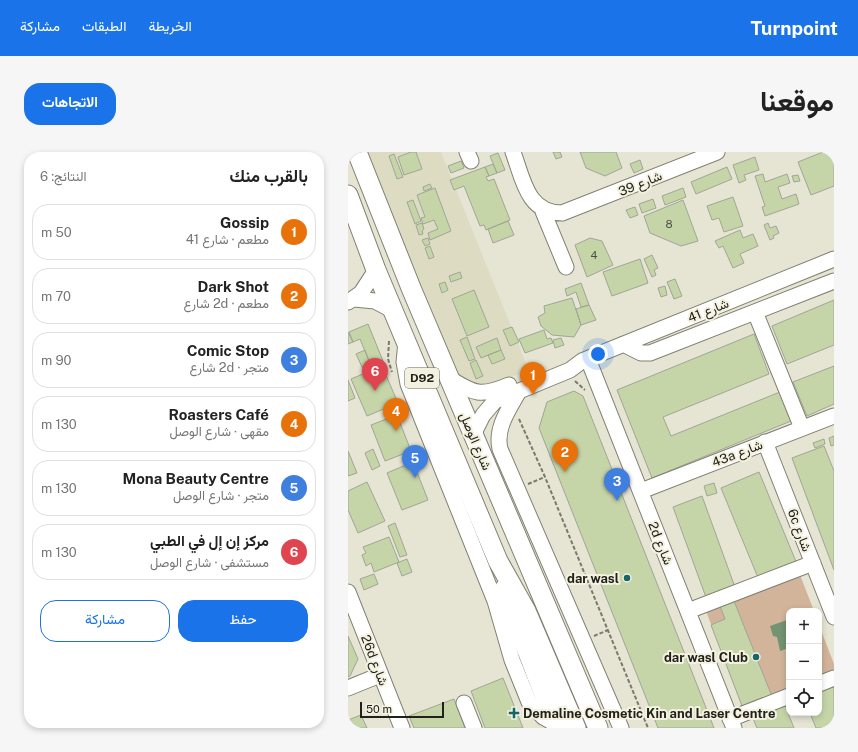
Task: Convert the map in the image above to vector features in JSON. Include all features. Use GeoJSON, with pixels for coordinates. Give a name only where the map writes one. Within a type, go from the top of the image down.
{"type":"FeatureCollection","features":[{"type":"Feature","properties":{"kind":"main road","name":"شارع الوصل"},"geometry":{"type":"LineString","coordinates":[[357,152],[449,378],[598,728]]}},
{"type":"Feature","properties":{"kind":"main road","name":"شارع الوصل"},"geometry":{"type":"LineString","coordinates":[[348,195],[376,270],[498,561],[526,611],[576,728]]}},
{"type":"Feature","properties":{"kind":"main road","name":"شارع الوصل"},"geometry":{"type":"LineString","coordinates":[[498,561],[513,614],[557,726]]}},
{"type":"Feature","properties":{"kind":"street"},"geometry":{"type":"LineString","coordinates":[[513,152],[528,192],[532,200],[542,209],[566,267]]}},
{"type":"Feature","properties":{"kind":"street","name":"شارع 39"},"geometry":{"type":"LineString","coordinates":[[542,209],[554,213],[562,213],[717,152]]}},
{"type":"Feature","properties":{"kind":"street"},"geometry":{"type":"LineString","coordinates":[[348,230],[365,238]]}},
{"type":"Feature","properties":{"kind":"street","name":"شارع 41"},"geometry":{"type":"LineString","coordinates":[[473,435],[479,420],[495,401],[570,370],[585,360],[623,344],[834,259]]}},
{"type":"Feature","properties":{"kind":"street"},"geometry":{"type":"LineString","coordinates":[[351,300],[367,286],[376,270]]}},
{"type":"Feature","properties":{"kind":"street"},"geometry":{"type":"LineString","coordinates":[[623,344],[641,353],[650,353],[834,281]]}},
{"type":"Feature","properties":{"kind":"street"},"geometry":{"type":"LineString","coordinates":[[351,300],[375,301],[394,311]]}},
{"type":"Feature","properties":{"kind":"street"},"geometry":{"type":"LineString","coordinates":[[755,312],[802,428]]}},
{"type":"Feature","properties":{"kind":"street","name":"شارع الوصل"},"geometry":{"type":"LineString","coordinates":[[406,341],[404,362],[408,384],[497,606],[512,660],[533,707],[542,717],[557,726]]}},
{"type":"Feature","properties":{"kind":"street","name":"شارع 41"},"geometry":{"type":"LineString","coordinates":[[449,378],[471,390],[484,393],[497,390],[562,364],[585,360]]}},
{"type":"Feature","properties":{"kind":"street","name":"2d شارع"},"geometry":{"type":"LineString","coordinates":[[585,360],[640,491],[732,723]]}},
{"type":"Feature","properties":{"kind":"street"},"geometry":{"type":"LineString","coordinates":[[518,391],[504,417],[499,435],[500,449],[621,728]]}},
{"type":"Feature","properties":{"kind":"street","name":"43a شارع"},"geometry":{"type":"LineString","coordinates":[[640,491],[834,416]]}},
{"type":"Feature","properties":{"kind":"street","name":"6c شارع"},"geometry":{"type":"LineString","coordinates":[[765,442],[834,615]]}},
{"type":"Feature","properties":{"kind":"street"},"geometry":{"type":"LineString","coordinates":[[688,611],[813,563]]}},
{"type":"Feature","properties":{"kind":"street","name":"26d شارع"},"geometry":{"type":"LineString","coordinates":[[348,592],[402,728]]}},
{"type":"Feature","properties":{"kind":"street"},"geometry":{"type":"LineString","coordinates":[[348,688],[380,675]]}},
{"type":"Feature","properties":{"kind":"street"},"geometry":{"type":"LineString","coordinates":[[822,683],[834,678]]}},
{"type":"Feature","properties":{"kind":"street"},"geometry":{"type":"LineString","coordinates":[[732,723],[786,697]]}},
{"type":"Feature","properties":{"kind":"street"},"geometry":{"type":"LineString","coordinates":[[464,703],[474,728]]}},
{"type":"Feature","properties":{"kind":"path"},"geometry":{"type":"LineString","coordinates":[[569,380],[577,382],[583,386],[587,393]]}},
{"type":"Feature","properties":{"kind":"path"},"geometry":{"type":"LineString","coordinates":[[518,419],[545,477],[648,728]]}},
{"type":"Feature","properties":{"kind":"path"},"geometry":{"type":"LineString","coordinates":[[518,489],[545,477]]}},
{"type":"Feature","properties":{"kind":"shaded area"},"geometry":{"type":"Polygon","coordinates":[[[361,152],[441,152],[529,371],[506,379],[468,388],[451,386],[361,152]]]}},
{"type":"Feature","properties":{"kind":"shaded area","name":"dar wasl Club"},"geometry":{"type":"Polygon","coordinates":[[[800,575],[813,608],[786,608],[786,690],[744,711],[706,611],[800,575]]]}},
{"type":"Feature","properties":{"kind":"shaded area"},"geometry":{"type":"Polygon","coordinates":[[[786,620],[786,649],[780,651],[777,637],[773,636],[770,626],[786,620]]]}},
{"type":"Feature","properties":{"kind":"shaded area"},"geometry":{"type":"Polygon","coordinates":[[[822,633],[834,664],[834,672],[822,676],[822,633]]]}},
{"type":"Feature","properties":{"kind":"building"},"geometry":{"type":"Polygon","coordinates":[[[411,152],[416,152],[422,169],[404,175],[398,157],[411,152]]]}},
{"type":"Feature","properties":{"kind":"building"},"geometry":{"type":"Polygon","coordinates":[[[553,152],[560,152],[562,157],[556,159],[553,152]]]}},
{"type":"Feature","properties":{"kind":"building"},"geometry":{"type":"Polygon","coordinates":[[[580,152],[616,152],[622,168],[605,176],[586,168],[580,152]]]}},
{"type":"Feature","properties":{"kind":"building"},"geometry":{"type":"Polygon","coordinates":[[[823,152],[834,152],[834,186],[811,195],[798,162],[823,152]]]}},
{"type":"Feature","properties":{"kind":"building"},"geometry":{"type":"Polygon","coordinates":[[[498,153],[505,170],[497,173],[490,156],[498,153]]]}},
{"type":"Feature","properties":{"kind":"building"},"geometry":{"type":"Polygon","coordinates":[[[394,154],[403,177],[397,179],[389,156],[394,154]]]}},
{"type":"Feature","properties":{"kind":"building"},"geometry":{"type":"Polygon","coordinates":[[[755,157],[759,170],[744,175],[746,180],[739,183],[733,165],[755,157]]]}},
{"type":"Feature","properties":{"kind":"building"},"geometry":{"type":"Polygon","coordinates":[[[640,160],[643,169],[634,173],[630,164],[640,160]]]}},
{"type":"Feature","properties":{"kind":"building"},"geometry":{"type":"Polygon","coordinates":[[[461,161],[464,168],[451,173],[448,166],[461,161]]]}},
{"type":"Feature","properties":{"kind":"building"},"geometry":{"type":"Polygon","coordinates":[[[493,164],[497,173],[489,176],[485,167],[493,164]]]}},
{"type":"Feature","properties":{"kind":"building"},"geometry":{"type":"Polygon","coordinates":[[[485,167],[489,176],[486,177],[488,181],[494,179],[510,220],[486,230],[484,225],[480,226],[464,186],[454,190],[450,180],[485,167]]]}},
{"type":"Feature","properties":{"kind":"building"},"geometry":{"type":"Polygon","coordinates":[[[727,167],[732,179],[696,194],[691,182],[727,167]]]}},
{"type":"Feature","properties":{"kind":"building"},"geometry":{"type":"Polygon","coordinates":[[[763,174],[765,182],[787,174],[790,183],[778,187],[782,199],[796,194],[799,204],[765,216],[762,207],[765,206],[755,176],[763,174]]]}},
{"type":"Feature","properties":{"kind":"building"},"geometry":{"type":"Polygon","coordinates":[[[798,175],[800,181],[794,182],[792,176],[798,175]]]}},
{"type":"Feature","properties":{"kind":"building"},"geometry":{"type":"Polygon","coordinates":[[[430,184],[432,188],[424,191],[423,187],[430,184]]]}},
{"type":"Feature","properties":{"kind":"building"},"geometry":{"type":"Polygon","coordinates":[[[435,188],[451,231],[430,240],[428,233],[438,229],[434,220],[423,224],[421,218],[425,217],[417,195],[435,188]]]}},
{"type":"Feature","properties":{"kind":"building"},"geometry":{"type":"Polygon","coordinates":[[[683,188],[686,197],[665,205],[662,196],[683,188]]]}},
{"type":"Feature","properties":{"kind":"building"},"geometry":{"type":"Polygon","coordinates":[[[733,197],[743,226],[724,232],[719,218],[712,220],[707,206],[733,197]]]}},
{"type":"Feature","properties":{"kind":"building"},"geometry":{"type":"Polygon","coordinates":[[[653,199],[656,208],[642,213],[639,204],[653,199]]]}},
{"type":"Feature","properties":{"kind":"building"},"geometry":{"type":"Polygon","coordinates":[[[413,200],[421,221],[415,224],[407,202],[413,200]]]}},
{"type":"Feature","properties":{"kind":"building"},"geometry":{"type":"Polygon","coordinates":[[[683,200],[698,241],[681,246],[650,233],[644,216],[683,200]]]}},
{"type":"Feature","properties":{"kind":"building"},"geometry":{"type":"Polygon","coordinates":[[[635,207],[638,215],[630,218],[626,210],[635,207]]]}},
{"type":"Feature","properties":{"kind":"building"},"geometry":{"type":"Polygon","coordinates":[[[508,221],[514,235],[493,243],[488,229],[508,221]]]}},
{"type":"Feature","properties":{"kind":"building"},"geometry":{"type":"Polygon","coordinates":[[[422,223],[424,229],[422,231],[423,234],[419,235],[416,225],[422,223]]]}},
{"type":"Feature","properties":{"kind":"building"},"geometry":{"type":"Polygon","coordinates":[[[768,223],[770,228],[776,226],[779,233],[773,236],[774,238],[770,240],[764,225],[768,223]]]}},
{"type":"Feature","properties":{"kind":"building"},"geometry":{"type":"Polygon","coordinates":[[[740,230],[743,238],[753,234],[758,246],[740,254],[744,263],[733,268],[723,246],[719,248],[715,241],[740,230]]]}},
{"type":"Feature","properties":{"kind":"building"},"geometry":{"type":"Polygon","coordinates":[[[428,238],[430,244],[425,246],[422,240],[428,238]]]}},
{"type":"Feature","properties":{"kind":"building"},"geometry":{"type":"Polygon","coordinates":[[[590,238],[602,241],[613,265],[587,277],[575,245],[590,238]]]}},
{"type":"Feature","properties":{"kind":"building"},"geometry":{"type":"Polygon","coordinates":[[[430,246],[434,257],[429,259],[425,248],[430,246]]]}},
{"type":"Feature","properties":{"kind":"building"},"geometry":{"type":"Polygon","coordinates":[[[652,255],[658,268],[654,270],[656,275],[652,277],[644,259],[652,255]]]}},
{"type":"Feature","properties":{"kind":"building"},"geometry":{"type":"Polygon","coordinates":[[[640,259],[648,283],[612,296],[603,272],[640,259]]]}},
{"type":"Feature","properties":{"kind":"building"},"geometry":{"type":"Polygon","coordinates":[[[460,272],[462,278],[451,282],[449,276],[460,272]]]}},
{"type":"Feature","properties":{"kind":"building"},"geometry":{"type":"Polygon","coordinates":[[[675,279],[682,296],[674,299],[667,282],[675,279]]]}},
{"type":"Feature","properties":{"kind":"building"},"geometry":{"type":"Polygon","coordinates":[[[445,282],[448,290],[442,293],[439,284],[445,282]]]}},
{"type":"Feature","properties":{"kind":"building"},"geometry":{"type":"Polygon","coordinates":[[[581,283],[589,305],[581,307],[576,292],[567,296],[565,289],[581,283]]]}},
{"type":"Feature","properties":{"kind":"building"},"geometry":{"type":"Polygon","coordinates":[[[665,286],[667,295],[661,297],[658,288],[665,286]]]}},
{"type":"Feature","properties":{"kind":"building"},"geometry":{"type":"Polygon","coordinates":[[[474,290],[489,327],[467,336],[452,299],[474,290]]]}},
{"type":"Feature","properties":{"kind":"building"},"geometry":{"type":"Polygon","coordinates":[[[572,298],[581,325],[574,337],[552,335],[541,326],[538,317],[545,313],[544,306],[572,298]]]}},
{"type":"Feature","properties":{"kind":"building"},"geometry":{"type":"Polygon","coordinates":[[[834,300],[834,345],[787,364],[772,326],[834,300]]]}},
{"type":"Feature","properties":{"kind":"building"},"geometry":{"type":"Polygon","coordinates":[[[589,305],[596,320],[581,325],[576,309],[589,305]]]}},
{"type":"Feature","properties":{"kind":"building"},"geometry":{"type":"Polygon","coordinates":[[[368,324],[383,361],[371,366],[360,339],[353,342],[349,332],[368,324]]]}},
{"type":"Feature","properties":{"kind":"building"},"geometry":{"type":"Polygon","coordinates":[[[512,327],[519,342],[510,346],[503,330],[512,327]]]}},
{"type":"Feature","properties":{"kind":"building"},"geometry":{"type":"Polygon","coordinates":[[[544,330],[547,339],[551,338],[553,343],[525,353],[519,339],[544,330]]]}},
{"type":"Feature","properties":{"kind":"building"},"geometry":{"type":"Polygon","coordinates":[[[348,332],[353,342],[348,344],[348,332]]]}},
{"type":"Feature","properties":{"kind":"building"},"geometry":{"type":"Polygon","coordinates":[[[754,334],[769,374],[663,417],[671,436],[780,392],[791,421],[652,478],[617,390],[754,334]]]}},
{"type":"Feature","properties":{"kind":"building"},"geometry":{"type":"Polygon","coordinates":[[[467,337],[475,359],[469,361],[460,340],[467,337]]]}},
{"type":"Feature","properties":{"kind":"building"},"geometry":{"type":"Polygon","coordinates":[[[497,338],[501,350],[481,358],[476,347],[497,338]]]}},
{"type":"Feature","properties":{"kind":"building"},"geometry":{"type":"Polygon","coordinates":[[[561,338],[564,345],[555,348],[553,340],[561,338]]]}},
{"type":"Feature","properties":{"kind":"building"},"geometry":{"type":"Polygon","coordinates":[[[365,350],[371,366],[363,369],[356,354],[365,350]]]}},
{"type":"Feature","properties":{"kind":"building"},"geometry":{"type":"Polygon","coordinates":[[[501,350],[505,359],[492,364],[488,355],[501,350]]]}},
{"type":"Feature","properties":{"kind":"building"},"geometry":{"type":"Polygon","coordinates":[[[476,360],[483,376],[476,379],[470,363],[476,360]]]}},
{"type":"Feature","properties":{"kind":"building"},"geometry":{"type":"Polygon","coordinates":[[[382,366],[398,403],[367,416],[351,379],[382,366]]]}},
{"type":"Feature","properties":{"kind":"building"},"geometry":{"type":"Polygon","coordinates":[[[834,366],[834,404],[807,416],[793,382],[834,366]]]}},
{"type":"Feature","properties":{"kind":"building"},"geometry":{"type":"Polygon","coordinates":[[[348,380],[355,398],[348,401],[348,380]]]}},
{"type":"Feature","properties":{"kind":"building","name":"dar wasl"},"geometry":{"type":"Polygon","coordinates":[[[574,391],[583,396],[714,728],[658,728],[539,428],[547,402],[574,391]]]}},
{"type":"Feature","properties":{"kind":"building"},"geometry":{"type":"Polygon","coordinates":[[[397,415],[411,451],[385,461],[371,425],[397,415]]]}},
{"type":"Feature","properties":{"kind":"building"},"geometry":{"type":"Polygon","coordinates":[[[834,436],[834,445],[831,446],[829,438],[834,436]]]}},
{"type":"Feature","properties":{"kind":"building"},"geometry":{"type":"Polygon","coordinates":[[[824,439],[825,444],[815,448],[813,443],[824,439]]]}},
{"type":"Feature","properties":{"kind":"building"},"geometry":{"type":"Polygon","coordinates":[[[824,446],[834,471],[834,570],[792,458],[824,446]]]}},
{"type":"Feature","properties":{"kind":"building"},"geometry":{"type":"Polygon","coordinates":[[[373,449],[380,466],[372,470],[365,453],[373,449]]]}},
{"type":"Feature","properties":{"kind":"building"},"geometry":{"type":"Polygon","coordinates":[[[348,451],[357,473],[348,476],[348,451]]]}},
{"type":"Feature","properties":{"kind":"building"},"geometry":{"type":"Polygon","coordinates":[[[413,462],[428,500],[402,510],[387,473],[413,462]]]}},
{"type":"Feature","properties":{"kind":"building"},"geometry":{"type":"Polygon","coordinates":[[[759,472],[797,564],[759,580],[721,488],[759,472]]]}},
{"type":"Feature","properties":{"kind":"building"},"geometry":{"type":"Polygon","coordinates":[[[367,482],[385,521],[358,533],[348,510],[348,491],[367,482]]]}},
{"type":"Feature","properties":{"kind":"building"},"geometry":{"type":"Polygon","coordinates":[[[714,483],[717,493],[707,496],[704,486],[714,483]]]}},
{"type":"Feature","properties":{"kind":"building"},"geometry":{"type":"Polygon","coordinates":[[[702,496],[736,590],[707,600],[673,507],[702,496]]]}},
{"type":"Feature","properties":{"kind":"building"},"geometry":{"type":"Polygon","coordinates":[[[395,523],[407,555],[400,557],[388,526],[395,523]]]}},
{"type":"Feature","properties":{"kind":"building"},"geometry":{"type":"Polygon","coordinates":[[[389,537],[399,562],[374,572],[371,563],[366,566],[362,555],[366,553],[363,547],[389,537]]]}},
{"type":"Feature","properties":{"kind":"building"},"geometry":{"type":"Polygon","coordinates":[[[407,559],[412,572],[402,576],[397,563],[407,559]]]}},
{"type":"Feature","properties":{"kind":"building"},"geometry":{"type":"Polygon","coordinates":[[[374,574],[378,584],[364,590],[360,579],[374,574]]]}},
{"type":"Feature","properties":{"kind":"building"},"geometry":{"type":"Polygon","coordinates":[[[734,601],[773,699],[744,711],[711,625],[725,619],[720,606],[734,601]]]}},
{"type":"Feature","properties":{"kind":"building"},"geometry":{"type":"Polygon","coordinates":[[[348,636],[358,659],[350,676],[348,677],[348,636]]]}},
{"type":"Feature","properties":{"kind":"building"},"geometry":{"type":"Polygon","coordinates":[[[503,678],[523,728],[485,728],[471,691],[503,678]]]}},
{"type":"Feature","properties":{"kind":"building"},"geometry":{"type":"Polygon","coordinates":[[[832,684],[834,689],[834,728],[816,728],[811,716],[822,716],[822,689],[832,684]]]}},
{"type":"Feature","properties":{"kind":"building"},"geometry":{"type":"Polygon","coordinates":[[[454,699],[465,728],[414,728],[409,716],[454,699]]]}},
{"type":"Feature","properties":{"kind":"building"},"geometry":{"type":"Polygon","coordinates":[[[784,703],[786,708],[786,716],[789,716],[794,728],[757,728],[752,716],[784,703]]]}},
{"type":"Feature","properties":{"kind":"building"},"geometry":{"type":"Polygon","coordinates":[[[361,715],[367,728],[348,728],[348,720],[361,715]]]}},
{"type":"Feature","properties":{"kind":"place","name":"مركز إن إل في الطبي"},"geometry":{"type":"Point","coordinates":[375,391]}},
{"type":"Feature","properties":{"kind":"place","name":"Gossip"},"geometry":{"type":"Point","coordinates":[533,395]}},
{"type":"Feature","properties":{"kind":"place","name":"Roasters Café"},"geometry":{"type":"Point","coordinates":[396,431]}},
{"type":"Feature","properties":{"kind":"place","name":"Dark Shot"},"geometry":{"type":"Point","coordinates":[565,472]}},
{"type":"Feature","properties":{"kind":"place","name":"Mona Beauty Centre"},"geometry":{"type":"Point","coordinates":[415,478]}},
{"type":"Feature","properties":{"kind":"place","name":"Comic Stop"},"geometry":{"type":"Point","coordinates":[617,501]}},
{"type":"Feature","properties":{"kind":"place","name":"dar wasl"},"geometry":{"type":"Point","coordinates":[627,578]}},
{"type":"Feature","properties":{"kind":"place","name":"dar wasl Club"},"geometry":{"type":"Point","coordinates":[756,657]}},
{"type":"Feature","properties":{"kind":"place","name":"Demaline Cosmetic Kin and Laser Centre"},"geometry":{"type":"Point","coordinates":[514,713]}}]}
